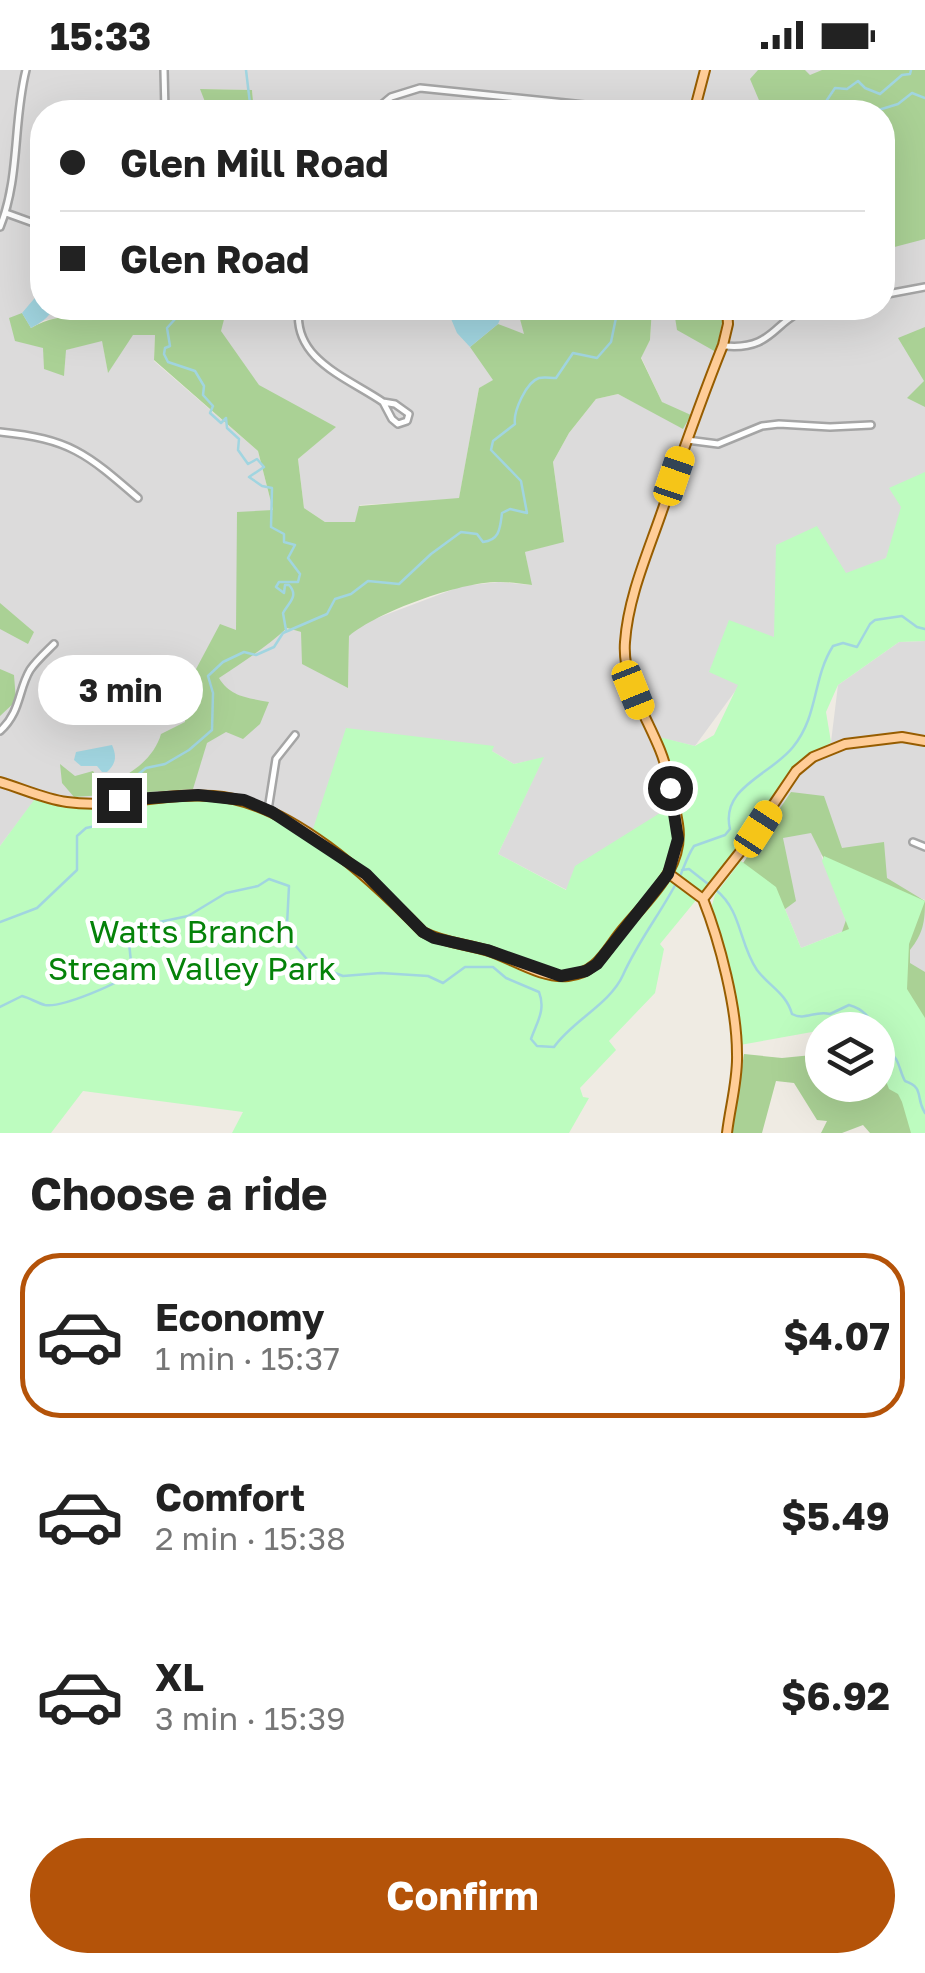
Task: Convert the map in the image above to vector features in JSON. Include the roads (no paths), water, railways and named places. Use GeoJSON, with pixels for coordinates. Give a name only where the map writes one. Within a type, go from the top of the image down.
{"type":"FeatureCollection","features":[{"type":"Feature","properties":{"kind":"main road"},"geometry":{"type":"LineString","coordinates":[[697,100],[705,70]]}},
{"type":"Feature","properties":{"kind":"main road"},"geometry":{"type":"LineString","coordinates":[[0,782],[66,802],[218,796],[244,800],[268,810],[370,878],[423,932],[561,976],[586,971],[597,964],[671,875],[676,853],[678,827],[664,764],[633,690],[624,648],[641,572],[723,346],[728,320]]}},
{"type":"Feature","properties":{"kind":"main road"},"geometry":{"type":"LineString","coordinates":[[703,899],[748,842],[796,770],[814,757],[846,744],[902,737],[925,740]]}},
{"type":"Feature","properties":{"kind":"main road"},"geometry":{"type":"LineString","coordinates":[[671,875],[703,899],[717,936],[736,1034],[728,1133]]}},
{"type":"Feature","properties":{"kind":"street"},"geometry":{"type":"LineString","coordinates":[[0,228],[6,214],[26,70]]}},
{"type":"Feature","properties":{"kind":"street"},"geometry":{"type":"LineString","coordinates":[[164,70],[165,100]]}},
{"type":"Feature","properties":{"kind":"street"},"geometry":{"type":"LineString","coordinates":[[389,100],[399,92],[420,88],[536,100]]}},
{"type":"Feature","properties":{"kind":"street"},"geometry":{"type":"LineString","coordinates":[[6,214],[30,222]]}},
{"type":"Feature","properties":{"kind":"street"},"geometry":{"type":"LineString","coordinates":[[895,293],[925,287]]}},
{"type":"Feature","properties":{"kind":"street"},"geometry":{"type":"LineString","coordinates":[[298,320],[303,345],[318,360],[383,402],[410,414],[407,421],[398,424],[392,420],[383,402]]}},
{"type":"Feature","properties":{"kind":"street"},"geometry":{"type":"LineString","coordinates":[[723,346],[764,341],[789,320]]}},
{"type":"Feature","properties":{"kind":"street"},"geometry":{"type":"LineString","coordinates":[[687,440],[718,444],[762,426],[780,424],[871,425]]}},
{"type":"Feature","properties":{"kind":"street"},"geometry":{"type":"LineString","coordinates":[[0,432],[68,444],[138,498]]}},
{"type":"Feature","properties":{"kind":"street"},"geometry":{"type":"LineString","coordinates":[[0,731],[22,698],[29,672],[54,644]]}},
{"type":"Feature","properties":{"kind":"street"},"geometry":{"type":"LineString","coordinates":[[268,810],[276,759],[295,735]]}},
{"type":"Feature","properties":{"kind":"street"},"geometry":{"type":"LineString","coordinates":[[913,842],[925,847]]}},
{"type":"Feature","properties":{"kind":"water"},"geometry":{"type":"Polygon","coordinates":[[[30,304],[30,320],[43,320],[31,328],[22,313],[30,304]]]}},
{"type":"Feature","properties":{"kind":"water"},"geometry":{"type":"Polygon","coordinates":[[[452,320],[500,320],[470,347],[452,320]]]}},
{"type":"Feature","properties":{"kind":"water"},"geometry":{"type":"Polygon","coordinates":[[[112,745],[115,760],[107,772],[97,766],[81,766],[74,760],[76,752],[112,745]]]}},
{"type":"Feature","properties":{"kind":"waterway"},"geometry":{"type":"LineString","coordinates":[[246,70],[250,100]]}},
{"type":"Feature","properties":{"kind":"waterway"},"geometry":{"type":"LineString","coordinates":[[827,100],[835,88],[847,89],[858,81],[880,94],[911,70]]}},
{"type":"Feature","properties":{"kind":"waterway"},"geometry":{"type":"LineString","coordinates":[[895,105],[912,93],[925,98]]}},
{"type":"Feature","properties":{"kind":"waterway"},"geometry":{"type":"LineString","coordinates":[[174,320],[167,328],[170,346],[164,354],[168,362],[195,371],[204,386],[203,395],[213,406],[210,413],[221,423],[226,418],[227,428],[239,439],[238,450],[248,464],[257,459],[264,467],[249,477],[272,488],[271,527],[284,534],[284,542],[295,545],[288,558],[300,574],[298,582],[279,582],[276,587],[284,593],[285,585],[289,585],[293,592],[283,613],[286,630]]}},
{"type":"Feature","properties":{"kind":"waterway"},"geometry":{"type":"LineString","coordinates":[[120,796],[120,789],[146,768],[165,764],[212,730],[213,693],[208,676],[223,662],[244,652],[256,655],[274,647],[283,633],[327,614],[335,599],[351,594],[368,581],[399,584],[461,532],[489,541],[498,532],[502,513],[510,509],[527,513],[521,481],[491,450],[493,441],[515,424],[521,398],[529,385],[541,378],[556,378],[573,353],[597,358],[611,342],[616,320]]}},
{"type":"Feature","properties":{"kind":"waterway"},"geometry":{"type":"LineString","coordinates":[[0,1007],[22,996],[53,1005],[104,988],[132,971],[129,943],[150,924],[188,916],[226,893],[258,886],[269,879],[289,886],[287,925],[294,944],[311,964],[343,976],[428,976],[443,983],[465,967],[493,967],[506,978],[539,992],[541,1010],[531,1039],[537,1046],[554,1047],[617,985],[694,846],[725,835],[730,829],[733,802],[740,792],[793,747],[807,722],[833,646],[843,643],[857,647],[875,620],[902,616],[925,629]]}},
{"type":"Feature","properties":{"kind":"waterway"},"geometry":{"type":"LineString","coordinates":[[0,922],[37,908],[77,870],[77,836],[86,828],[114,822],[122,805]]}},
{"type":"Feature","properties":{"kind":"waterway"},"geometry":{"type":"LineString","coordinates":[[682,870],[689,869],[708,884]]}},
{"type":"Feature","properties":{"kind":"waterway"},"geometry":{"type":"LineString","coordinates":[[716,890],[731,908],[757,970],[782,995],[792,1014],[805,1015]]}},
{"type":"Feature","properties":{"kind":"waterway"},"geometry":{"type":"LineString","coordinates":[[834,1012],[849,1005],[863,1012]]}},
{"type":"Feature","properties":{"kind":"waterway"},"geometry":{"type":"LineString","coordinates":[[895,1058],[905,1081],[917,1090],[925,1113]]}},
{"type":"Feature","properties":{"kind":"park label","name":"Watts Branch Stream Valley Park"},"geometry":{"type":"Point","coordinates":[192,950]}}]}
